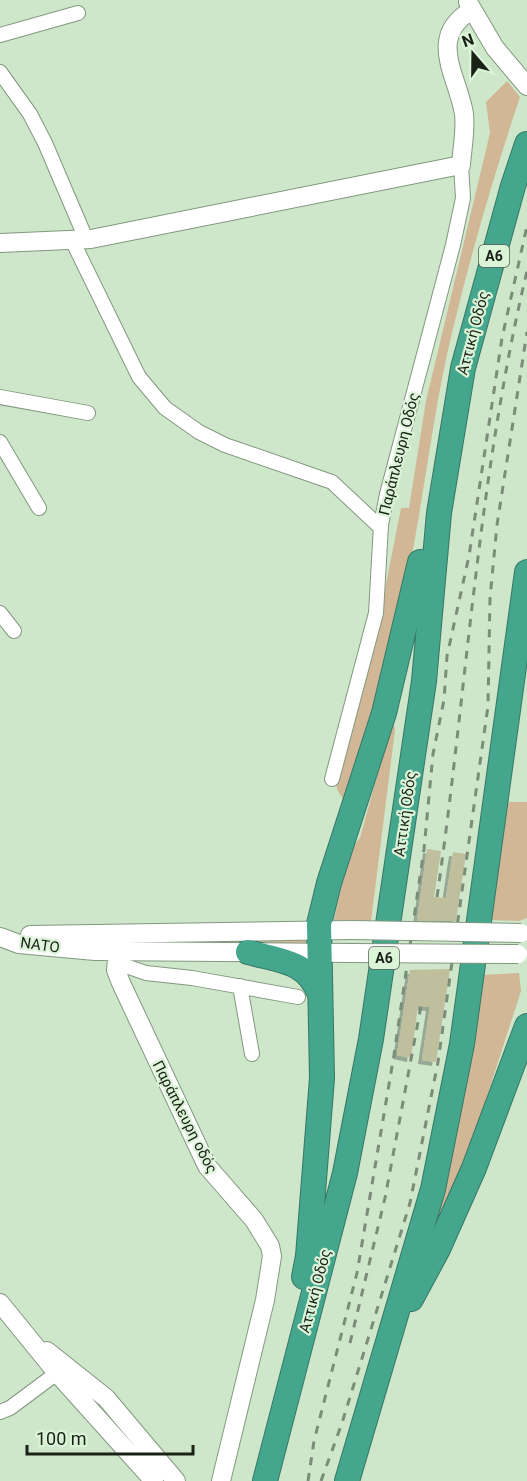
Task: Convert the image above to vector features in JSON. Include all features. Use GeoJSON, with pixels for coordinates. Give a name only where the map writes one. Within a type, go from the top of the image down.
{"type":"FeatureCollection","features":[{"type":"Feature","properties":{"kind":"highway","name":"Αττική Οδός"},"geometry":{"type":"LineString","coordinates":[[265,1481],[345,1173],[371,1039],[424,681],[439,513],[463,368],[513,186],[527,144]]}},
{"type":"Feature","properties":{"kind":"highway"},"geometry":{"type":"LineString","coordinates":[[287,1395],[291,1340],[308,1256],[320,1127],[323,1034],[309,996],[329,883],[384,713],[414,593],[424,542],[439,513]]}},
{"type":"Feature","properties":{"kind":"highway"},"geometry":{"type":"LineString","coordinates":[[347,1481],[433,1189],[462,1044],[527,572]]}},
{"type":"Feature","properties":{"kind":"highway"},"geometry":{"type":"LineString","coordinates":[[248,952],[297,965],[315,982],[309,996]]}},
{"type":"Feature","properties":{"kind":"highway"},"geometry":{"type":"LineString","coordinates":[[397,1314],[415,1294],[438,1249],[474,1168],[527,1026]]}},
{"type":"Feature","properties":{"kind":"main road"},"geometry":{"type":"LineString","coordinates":[[0,243],[79,240],[461,165],[464,115],[450,70],[448,55],[451,30],[462,16],[473,12],[507,64],[527,86]]}},
{"type":"Feature","properties":{"kind":"main road","name":"ΝΑΤΟ"},"geometry":{"type":"LineString","coordinates":[[2,938],[19,944],[117,957],[248,952],[319,941],[352,930],[524,933]]}},
{"type":"Feature","properties":{"kind":"main road","name":"ΝΑΤΟ"},"geometry":{"type":"LineString","coordinates":[[2,938],[25,935],[319,941],[352,953],[522,954]]}},
{"type":"Feature","properties":{"kind":"main road","name":"Παράπλευρη οδός"},"geometry":{"type":"LineString","coordinates":[[117,957],[116,970],[140,1027],[207,1166],[254,1220],[270,1246],[272,1257],[265,1300],[221,1481]]}},
{"type":"Feature","properties":{"kind":"main road"},"geometry":{"type":"LineString","coordinates":[[0,1303],[57,1373],[154,1481]]}},
{"type":"Feature","properties":{"kind":"main road"},"geometry":{"type":"LineString","coordinates":[[30,1338],[84,1378],[106,1398],[143,1438],[176,1481]]}},
{"type":"Feature","properties":{"kind":"main road"},"geometry":{"type":"LineString","coordinates":[[57,1373],[67,1400],[106,1445],[142,1481]]}},
{"type":"Feature","properties":{"kind":"street"},"geometry":{"type":"LineString","coordinates":[[0,35],[78,12]]}},
{"type":"Feature","properties":{"kind":"street"},"geometry":{"type":"LineString","coordinates":[[0,72],[40,133],[79,240],[140,377],[165,408],[199,432],[225,444],[332,482],[381,528]]}},
{"type":"Feature","properties":{"kind":"street","name":"Παράπλευρη Οδός"},"geometry":{"type":"LineString","coordinates":[[332,778],[376,613],[381,528],[453,245],[463,198],[461,165]]}},
{"type":"Feature","properties":{"kind":"street"},"geometry":{"type":"LineString","coordinates":[[0,397],[88,413]]}},
{"type":"Feature","properties":{"kind":"street"},"geometry":{"type":"LineString","coordinates":[[0,442],[39,508]]}},
{"type":"Feature","properties":{"kind":"street"},"geometry":{"type":"LineString","coordinates":[[0,613],[14,631]]}},
{"type":"Feature","properties":{"kind":"street"},"geometry":{"type":"LineString","coordinates":[[117,957],[146,973],[309,996]]}},
{"type":"Feature","properties":{"kind":"street"},"geometry":{"type":"LineString","coordinates":[[240,986],[252,1054]]}},
{"type":"Feature","properties":{"kind":"street"},"geometry":{"type":"LineString","coordinates":[[0,1412],[57,1373]]}},
{"type":"Feature","properties":{"kind":"shaded area"},"geometry":{"type":"Polygon","coordinates":[[[507,81],[520,97],[483,214],[459,303],[445,362],[409,570],[379,687],[344,801],[337,789],[336,778],[375,640],[401,508],[409,508],[426,401],[490,133],[486,102],[507,81]]]}},
{"type":"Feature","properties":{"kind":"shaded area"},"geometry":{"type":"Polygon","coordinates":[[[393,718],[395,730],[371,921],[334,920],[349,851],[360,838],[393,718]]]}},
{"type":"Feature","properties":{"kind":"shaded area"},"geometry":{"type":"Polygon","coordinates":[[[527,802],[527,918],[519,921],[491,920],[506,804],[527,802]]]}},
{"type":"Feature","properties":{"kind":"shaded area"},"geometry":{"type":"Polygon","coordinates":[[[306,937],[306,944],[108,946],[109,939],[306,937]]]}},
{"type":"Feature","properties":{"kind":"shaded area"},"geometry":{"type":"Polygon","coordinates":[[[519,973],[521,991],[476,1130],[441,1214],[435,1212],[481,975],[519,973]]]}},
{"type":"Feature","properties":{"kind":"building"},"geometry":{"type":"Polygon","coordinates":[[[427,849],[441,851],[434,897],[446,898],[453,852],[466,854],[456,921],[417,921],[427,849]]]}},
{"type":"Feature","properties":{"kind":"building"},"geometry":{"type":"Polygon","coordinates":[[[450,969],[436,1062],[422,1060],[430,1007],[418,1006],[411,1058],[397,1055],[410,970],[450,969]]]}},
{"type":"Feature","properties":{"kind":"railway"},"geometry":{"type":"LineString","coordinates":[[308,1481],[314,1441],[357,1273],[394,1055],[424,849],[433,754],[444,700],[447,656],[469,556],[502,338],[527,226]]}},
{"type":"Feature","properties":{"kind":"railway"},"geometry":{"type":"LineString","coordinates":[[437,897],[496,426],[527,271]]}},
{"type":"Feature","properties":{"kind":"railway"},"geometry":{"type":"LineString","coordinates":[[321,1481],[342,1423],[410,1203],[438,1062],[488,706],[490,598],[497,525],[527,332]]}},
{"type":"Feature","properties":{"kind":"railway"},"geometry":{"type":"LineString","coordinates":[[350,1343],[385,1198],[421,1006]]}}]}
